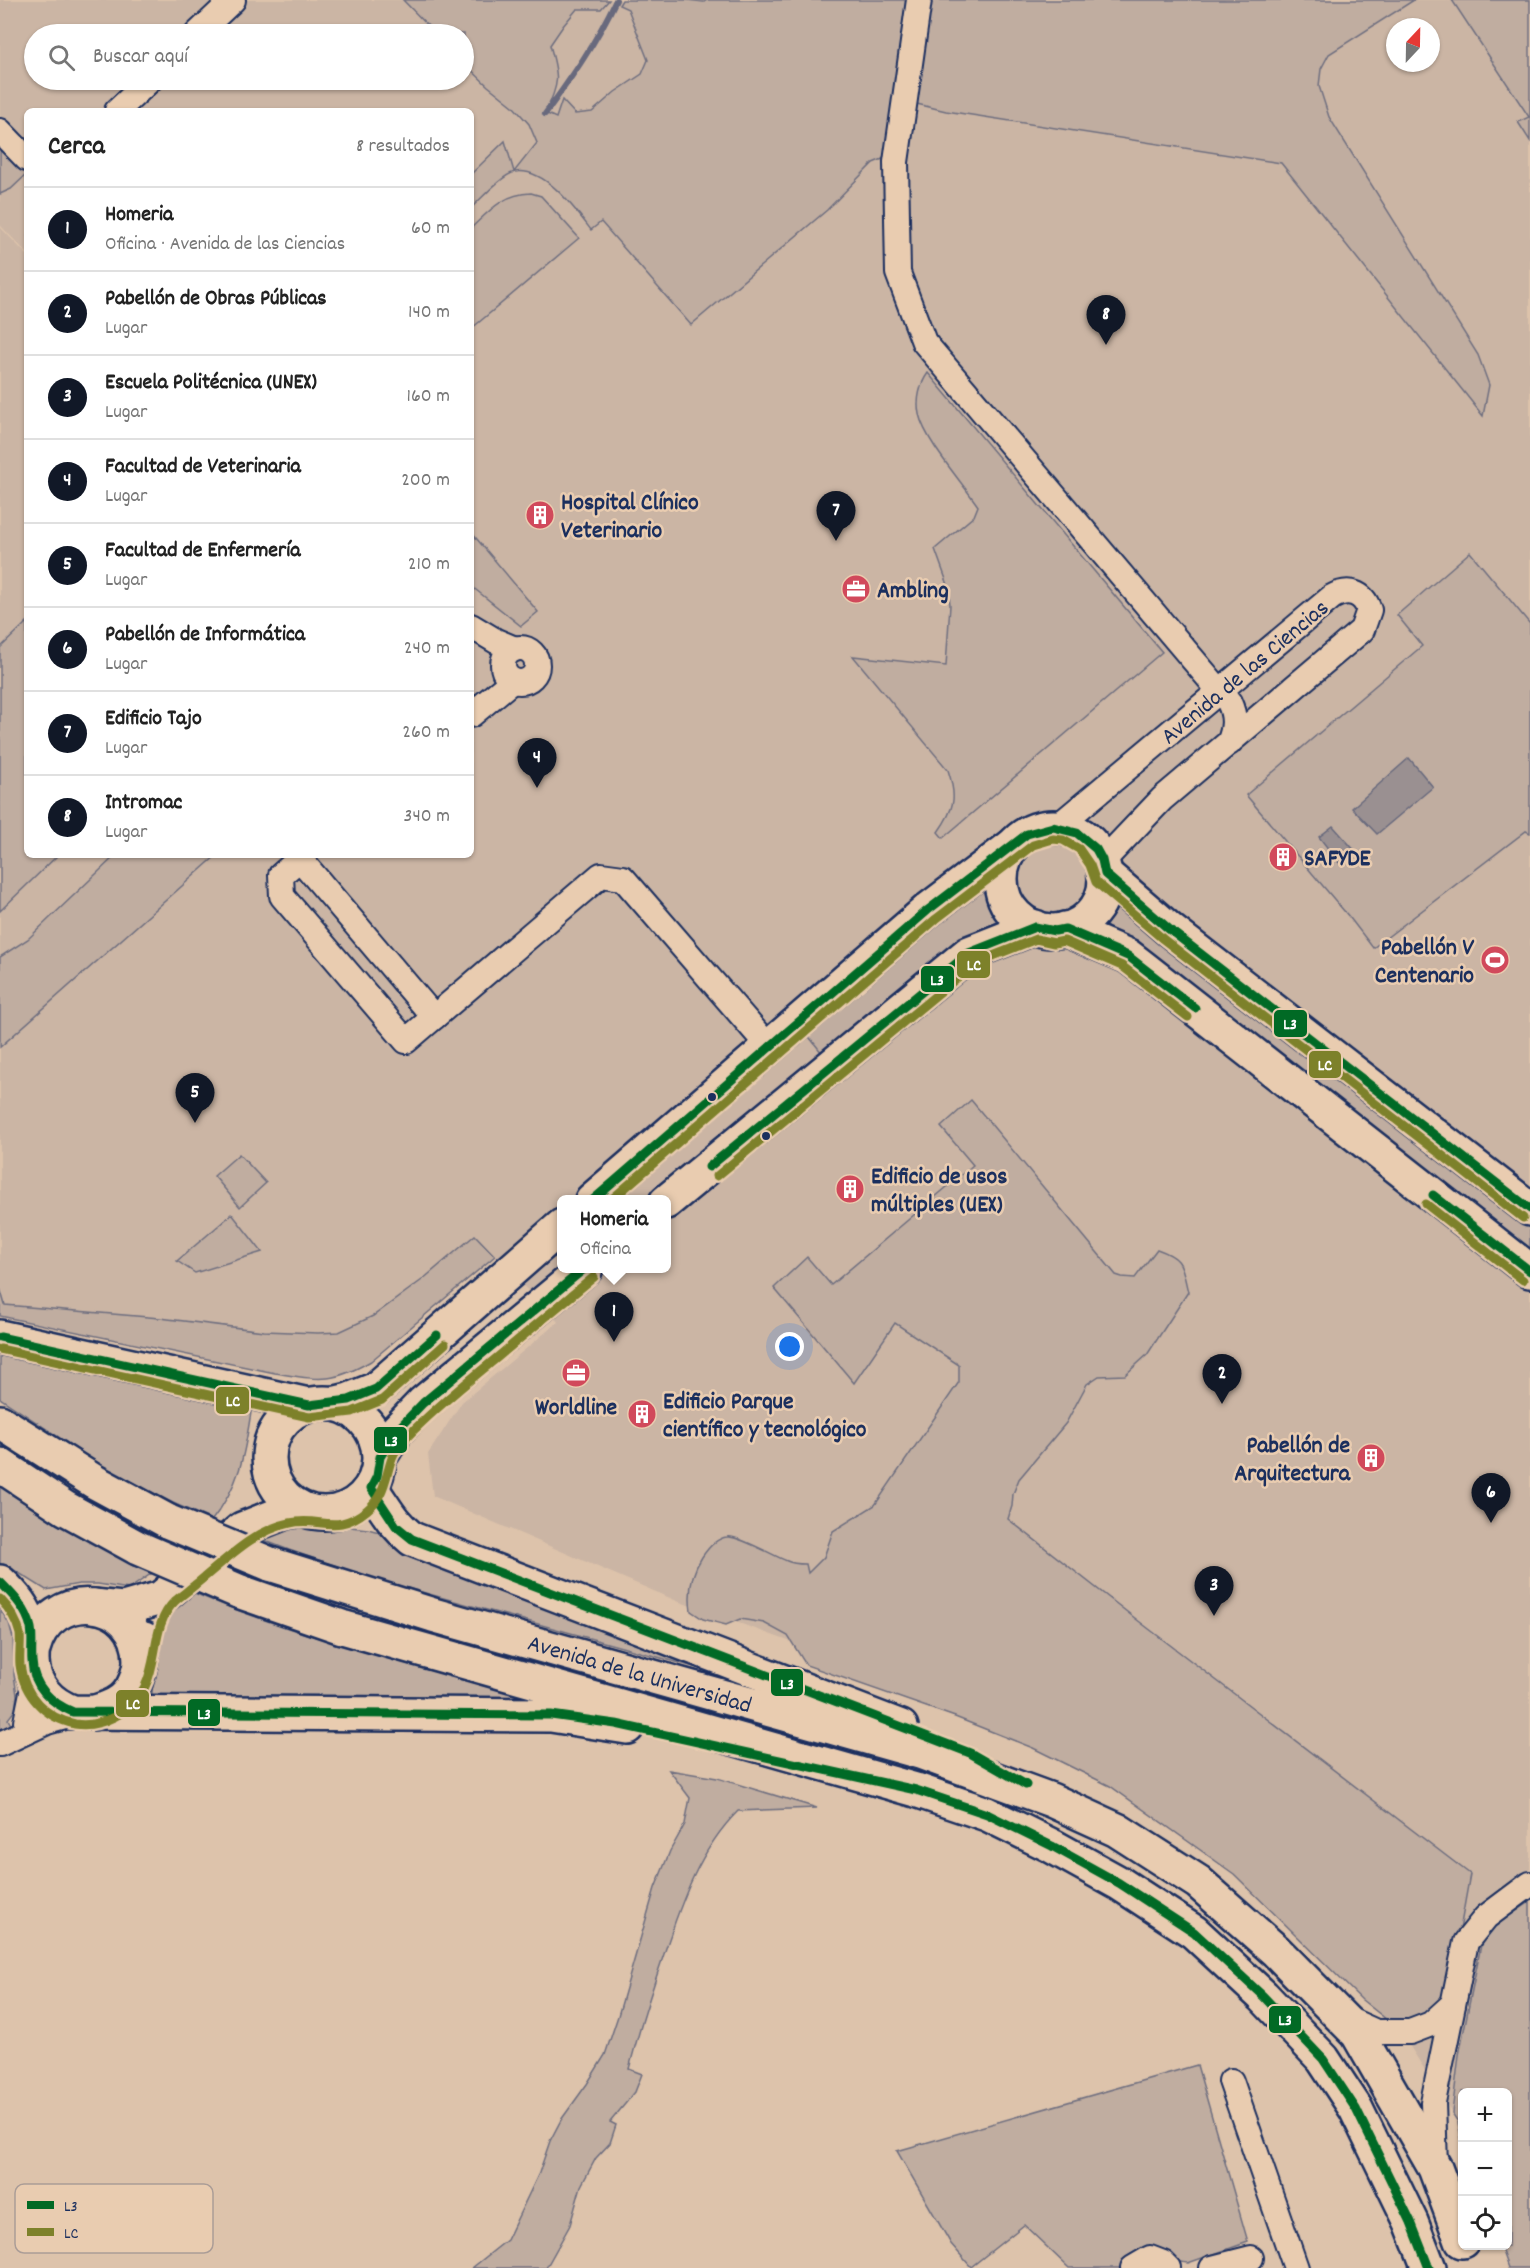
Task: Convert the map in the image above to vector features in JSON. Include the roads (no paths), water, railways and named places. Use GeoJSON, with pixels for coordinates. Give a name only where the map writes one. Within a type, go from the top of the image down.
{"type":"FeatureCollection","features":[{"type":"Feature","properties":{"kind":"main road"},"geometry":{"type":"LineString","coordinates":[[598,1195],[928,910],[1034,830],[1058,826],[1077,831],[1085,837],[1092,844],[1104,867],[1170,930],[1530,1209]]}},
{"type":"Feature","properties":{"kind":"main road"},"geometry":{"type":"LineString","coordinates":[[1015,844],[1003,864],[1002,887],[1011,909],[1022,920],[1128,956],[1530,1271]]}},
{"type":"Feature","properties":{"kind":"main road"},"geometry":{"type":"LineString","coordinates":[[671,1198],[969,953],[1050,928],[1085,920],[1096,909],[1105,889],[1104,867]]}},
{"type":"Feature","properties":{"kind":"main road"},"geometry":{"type":"LineString","coordinates":[[302,1509],[282,1494],[271,1471],[270,1448],[275,1432],[291,1414],[320,1404],[349,1400],[375,1389],[557,1230]]}},
{"type":"Feature","properties":{"kind":"main road"},"geometry":{"type":"LineString","coordinates":[[34,1664],[39,1633],[54,1615],[70,1607],[93,1606],[123,1609],[161,1598],[242,1529],[285,1512],[302,1509],[324,1513],[341,1511],[360,1500],[397,1430],[423,1403],[581,1273]]}},
{"type":"Feature","properties":{"kind":"main road"},"geometry":{"type":"LineString","coordinates":[[0,1337],[348,1408],[366,1422],[377,1441],[375,1472],[396,1526],[412,1539],[970,1753],[1051,1800]]}},
{"type":"Feature","properties":{"kind":"main road","name":"Avenida de la Universidad"},"geometry":{"type":"LineString","coordinates":[[0,1422],[95,1482],[169,1522],[270,1564],[444,1618],[920,1752],[1051,1800],[1117,1830],[1198,1882],[1269,1945],[1358,2034],[1435,2168],[1458,2230]]}},
{"type":"Feature","properties":{"kind":"main road","name":"Avenida de la Universidad"},"geometry":{"type":"LineString","coordinates":[[0,1465],[65,1508],[138,1548],[238,1591],[342,1627],[916,1790],[987,1814],[1052,1845],[1119,1883],[1194,1932],[1263,1996],[1323,2059],[1356,2109],[1411,2222],[1429,2268]]}},
{"type":"Feature","properties":{"kind":"main road"},"geometry":{"type":"LineString","coordinates":[[242,1529],[271,1471]]}},
{"type":"Feature","properties":{"kind":"main road"},"geometry":{"type":"LineString","coordinates":[[0,1582],[23,1608],[31,1629],[34,1664],[50,1700],[67,1710],[86,1713],[551,1715],[616,1724],[916,1790]]}},
{"type":"Feature","properties":{"kind":"main road"},"geometry":{"type":"LineString","coordinates":[[86,1713],[116,1704],[125,1697],[137,1678],[145,1636],[161,1598]]}},
{"type":"Feature","properties":{"kind":"main road"},"geometry":{"type":"LineString","coordinates":[[93,1606],[109,1610],[128,1624],[138,1644],[140,1661]]}},
{"type":"Feature","properties":{"kind":"main road"},"geometry":{"type":"LineString","coordinates":[[1465,2250],[1472,2268]]}},
{"type":"Feature","properties":{"kind":"street"},"geometry":{"type":"LineString","coordinates":[[207,24],[232,0]]}},
{"type":"Feature","properties":{"kind":"street"},"geometry":{"type":"LineString","coordinates":[[919,0],[896,174],[898,273],[924,342],[1229,702],[1234,713],[1235,724],[1229,743]]}},
{"type":"Feature","properties":{"kind":"street"},"geometry":{"type":"LineString","coordinates":[[120,108],[139,90]]}},
{"type":"Feature","properties":{"kind":"street"},"geometry":{"type":"LineString","coordinates":[[0,130],[24,156]]}},
{"type":"Feature","properties":{"kind":"street","name":"Avenida de las Ciencias"},"geometry":{"type":"LineString","coordinates":[[1058,826],[1332,597],[1345,591],[1353,592],[1363,598],[1367,604],[1368,615],[1362,630],[1162,799],[1104,867]]}},
{"type":"Feature","properties":{"kind":"street"},"geometry":{"type":"LineString","coordinates":[[474,628],[496,641],[510,663],[474,711]]}},
{"type":"Feature","properties":{"kind":"street"},"geometry":{"type":"LineString","coordinates":[[301,858],[281,875],[282,896],[406,1041],[601,875],[623,878],[769,1047]]}},
{"type":"Feature","properties":{"kind":"street"},"geometry":{"type":"LineString","coordinates":[[303,858],[434,1017]]}},
{"type":"Feature","properties":{"kind":"street"},"geometry":{"type":"LineString","coordinates":[[27,1730],[26,1722],[34,1664]]}},
{"type":"Feature","properties":{"kind":"street"},"geometry":{"type":"LineString","coordinates":[[0,1744],[27,1730],[86,1713]]}},
{"type":"Feature","properties":{"kind":"street"},"geometry":{"type":"LineString","coordinates":[[1435,2168],[1432,2102],[1466,1942],[1486,1917],[1530,1884]]}},
{"type":"Feature","properties":{"kind":"street"},"geometry":{"type":"LineString","coordinates":[[1341,2017],[1376,2032],[1410,2032],[1431,2024],[1453,2004]]}},
{"type":"Feature","properties":{"kind":"street"},"geometry":{"type":"LineString","coordinates":[[1231,2081],[1296,2268]]}},
{"type":"Feature","properties":{"kind":"street"},"geometry":{"type":"LineString","coordinates":[[1133,2268],[1150,2258],[1163,2263],[1168,2268]]}},
{"type":"Feature","properties":{"kind":"street"},"geometry":{"type":"LineString","coordinates":[[1212,2268],[1251,2258]]}},
{"type":"Feature","properties":{"kind":"waterway"},"geometry":{"type":"LineString","coordinates":[[545,114],[601,30],[616,0]]}},
{"type":"Feature","properties":{"kind":"place","name":"Intromac"},"geometry":{"type":"Point","coordinates":[1106,345]}},
{"type":"Feature","properties":{"kind":"place","name":"Hospital Clínico Veterinario"},"geometry":{"type":"Point","coordinates":[540,515]}},
{"type":"Feature","properties":{"kind":"place","name":"Edificio Tajo"},"geometry":{"type":"Point","coordinates":[836,541]}},
{"type":"Feature","properties":{"kind":"place","name":"Ambling"},"geometry":{"type":"Point","coordinates":[856,589]}},
{"type":"Feature","properties":{"kind":"place","name":"Facultad de Veterinaria"},"geometry":{"type":"Point","coordinates":[537,788]}},
{"type":"Feature","properties":{"kind":"place","name":"SAFYDE"},"geometry":{"type":"Point","coordinates":[1283,857]}},
{"type":"Feature","properties":{"kind":"place","name":"Pabellón V Centenario"},"geometry":{"type":"Point","coordinates":[1495,960]}},
{"type":"Feature","properties":{"kind":"place","name":"Facultad de Enfermería"},"geometry":{"type":"Point","coordinates":[195,1123]}},
{"type":"Feature","properties":{"kind":"place","name":"Edificio de usos múltiples (UEX)"},"geometry":{"type":"Point","coordinates":[850,1189]}},
{"type":"Feature","properties":{"kind":"place","name":"Homeria"},"geometry":{"type":"Point","coordinates":[614,1342]}},
{"type":"Feature","properties":{"kind":"place","name":"Worldline"},"geometry":{"type":"Point","coordinates":[576,1373]}},
{"type":"Feature","properties":{"kind":"place","name":"Pabellón de Obras Públicas"},"geometry":{"type":"Point","coordinates":[1222,1404]}},
{"type":"Feature","properties":{"kind":"place","name":"Edificio Parque científico y tecnológico"},"geometry":{"type":"Point","coordinates":[642,1414]}},
{"type":"Feature","properties":{"kind":"place","name":"Pabellón de Arquitectura"},"geometry":{"type":"Point","coordinates":[1371,1458]}},
{"type":"Feature","properties":{"kind":"place","name":"Pabellón de Informática"},"geometry":{"type":"Point","coordinates":[1491,1523]}},
{"type":"Feature","properties":{"kind":"place","name":"Escuela Politécnica (UNEX)"},"geometry":{"type":"Point","coordinates":[1214,1616]}}]}
